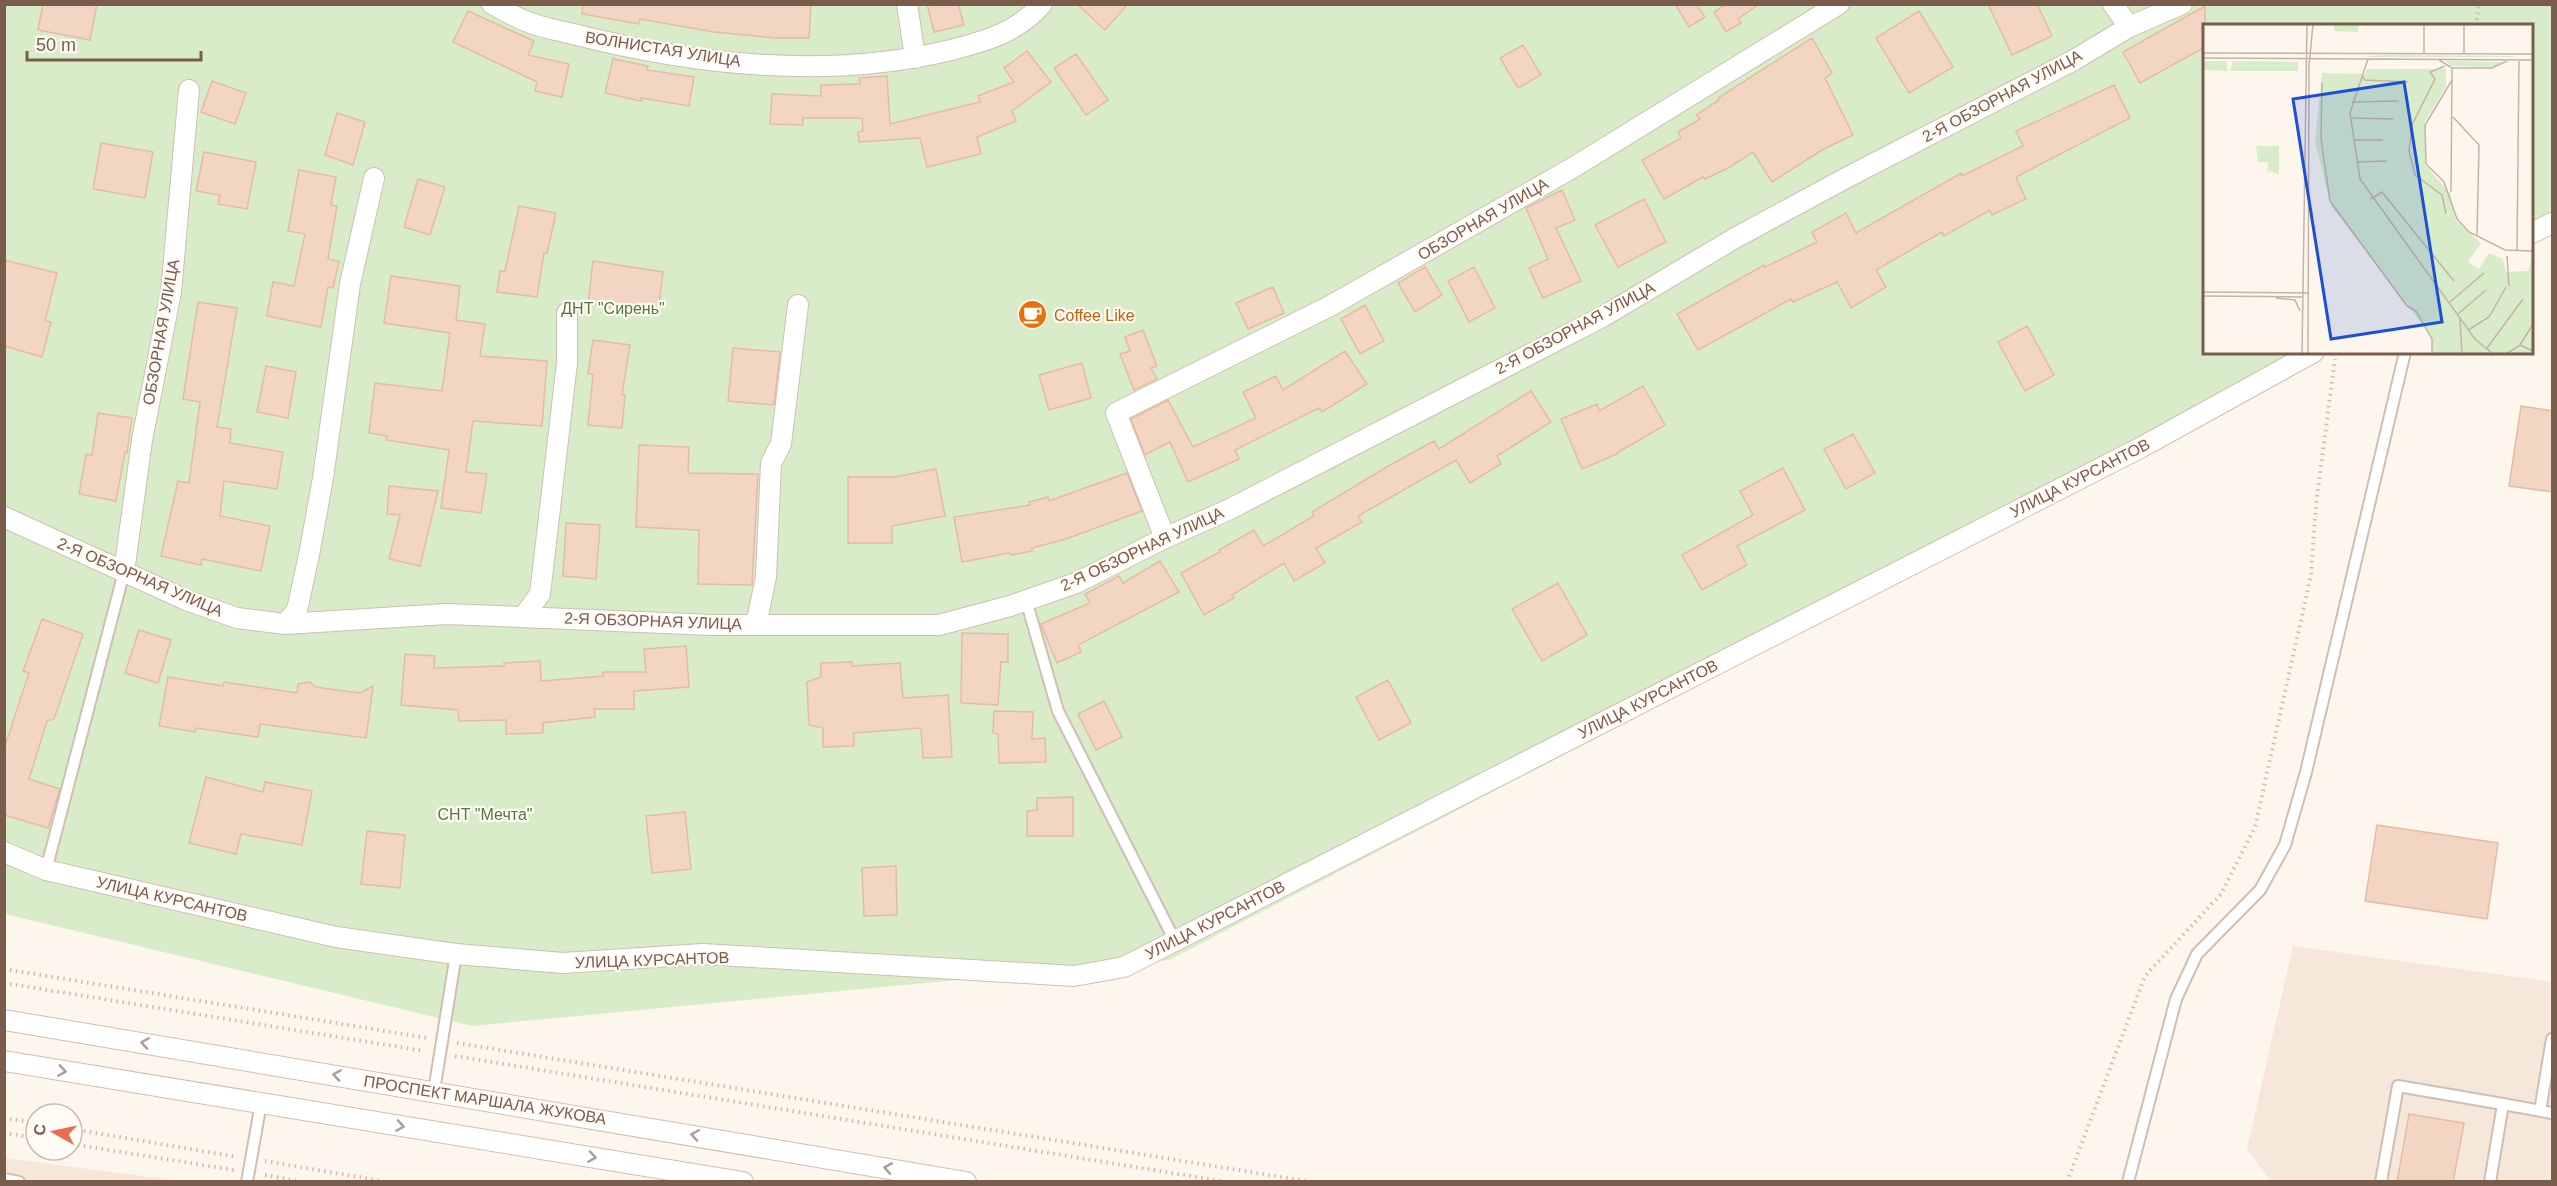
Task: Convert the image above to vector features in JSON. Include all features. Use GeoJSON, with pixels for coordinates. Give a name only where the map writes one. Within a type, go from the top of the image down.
{"type":"FeatureCollection","features":[{"type":"Feature","properties":{"kind":"street","name":"ВОЛНИСТАЯ УЛИЦА"},"geometry":{"type":"LineString","coordinates":[[492,4],[529,22],[617,45],[726,62],[818,67],[915,58],[991,40],[1029,20],[1042,4]]}},
{"type":"Feature","properties":{"kind":"street"},"geometry":{"type":"LineString","coordinates":[[907,4],[915,58]]}},
{"type":"Feature","properties":{"kind":"street","name":"ОБЗОРНАЯ УЛИЦА"},"geometry":{"type":"LineString","coordinates":[[1165,538],[1116,413],[1341,300],[1575,167],[1839,4]]}},
{"type":"Feature","properties":{"kind":"street"},"geometry":{"type":"LineString","coordinates":[[2113,4],[2129,27]]}},
{"type":"Feature","properties":{"kind":"street","name":"2-Я ОБЗОРНАЯ УЛИЦА"},"geometry":{"type":"LineString","coordinates":[[4,517],[186,600],[237,618],[285,624],[447,614],[756,625],[939,625],[1076,583],[1165,538],[1230,509],[1604,316],[1745,232],[2074,60],[2129,27],[2182,4]]}},
{"type":"Feature","properties":{"kind":"street","name":"ОБЗОРНАЯ УЛИЦА"},"geometry":{"type":"LineString","coordinates":[[124,572],[142,440],[171,292],[189,90]]}},
{"type":"Feature","properties":{"kind":"street"},"geometry":{"type":"LineString","coordinates":[[285,624],[297,610],[309,555],[323,478],[350,284],[374,178]]}},
{"type":"Feature","properties":{"kind":"street"},"geometry":{"type":"LineString","coordinates":[[2533,233],[2553,223]]}},
{"type":"Feature","properties":{"kind":"street"},"geometry":{"type":"LineString","coordinates":[[756,625],[766,577],[771,463],[781,444],[798,304]]}},
{"type":"Feature","properties":{"kind":"street"},"geometry":{"type":"LineString","coordinates":[[523,617],[540,594],[567,363],[567,314]]}},
{"type":"Feature","properties":{"kind":"street","name":"УЛИЦА КУРСАНТОВ"},"geometry":{"type":"LineString","coordinates":[[4,852],[46,870],[336,937],[456,954],[563,963],[703,954],[1074,976],[1124,967],[2140,448],[2310,354]]}},
{"type":"Feature","properties":{"kind":"street","name":"ПРОСПЕКТ МАРШАЛА ЖУКОВА"},"geometry":{"type":"LineString","coordinates":[[4,1020],[966,1182]]}},
{"type":"Feature","properties":{"kind":"street"},"geometry":{"type":"LineString","coordinates":[[4,1061],[743,1182]]}},
{"type":"Feature","properties":{"kind":"lane"},"geometry":{"type":"LineString","coordinates":[[2128,1182],[2176,999],[2197,954],[2260,890],[2285,845],[2306,772],[2404,354]]}},
{"type":"Feature","properties":{"kind":"lane"},"geometry":{"type":"LineString","coordinates":[[46,870],[124,572]]}},
{"type":"Feature","properties":{"kind":"lane"},"geometry":{"type":"LineString","coordinates":[[1026,600],[1058,711],[1175,941]]}},
{"type":"Feature","properties":{"kind":"lane"},"geometry":{"type":"LineString","coordinates":[[434,1091],[456,954]]}},
{"type":"Feature","properties":{"kind":"lane"},"geometry":{"type":"LineString","coordinates":[[2540,1111],[2553,1039]]}},
{"type":"Feature","properties":{"kind":"lane"},"geometry":{"type":"LineString","coordinates":[[2381,1182],[2398,1086],[2553,1113]]}},
{"type":"Feature","properties":{"kind":"lane"},"geometry":{"type":"LineString","coordinates":[[247,1177],[261,1103]]}},
{"type":"Feature","properties":{"kind":"lane"},"geometry":{"type":"LineString","coordinates":[[2490,1182],[2504,1104]]}},
{"type":"Feature","properties":{"kind":"lane"},"geometry":{"type":"LineString","coordinates":[[4,1179],[19,1182]]}},
{"type":"Feature","properties":{"kind":"path"},"geometry":{"type":"LineString","coordinates":[[2476,24],[2479,4]]}},
{"type":"Feature","properties":{"kind":"path"},"geometry":{"type":"LineString","coordinates":[[2067,1182],[2145,976],[2221,894],[2255,827],[2311,575],[2316,504],[2336,354]]}},
{"type":"Feature","properties":{"kind":"path"},"geometry":{"type":"LineString","coordinates":[[4,969],[1312,1182]]}},
{"type":"Feature","properties":{"kind":"path"},"geometry":{"type":"LineString","coordinates":[[4,983],[1227,1182]]}},
{"type":"Feature","properties":{"kind":"path"},"geometry":{"type":"LineString","coordinates":[[4,1118],[24,1121]]}},
{"type":"Feature","properties":{"kind":"path"},"geometry":{"type":"LineString","coordinates":[[84,1131],[387,1182]]}},
{"type":"Feature","properties":{"kind":"path"},"geometry":{"type":"LineString","coordinates":[[4,1133],[24,1136]]}},
{"type":"Feature","properties":{"kind":"path"},"geometry":{"type":"LineString","coordinates":[[84,1146],[247,1177],[303,1182]]}},
{"type":"Feature","properties":{"kind":"shaded area"},"geometry":{"type":"Polygon","coordinates":[[[2293,946],[2552,982],[2552,1181],[2271,1181],[2247,1149],[2293,946]]]}},
{"type":"Feature","properties":{"kind":"shaded area"},"geometry":{"type":"Polygon","coordinates":[[[5,1158],[181,1181],[5,1181],[5,1158]]]}},
{"type":"Feature","properties":{"kind":"green space"},"geometry":{"type":"Polygon","coordinates":[[[5,5],[2552,5],[2552,216],[2533,227],[2533,24],[2203,24],[2203,354],[2305,354],[1841,611],[1169,960],[472,1026],[5,914],[5,5]]]}},
{"type":"Feature","properties":{"kind":"building"},"geometry":{"type":"Polygon","coordinates":[[[43,4],[97,4],[90,40],[38,30],[43,4]]]}},
{"type":"Feature","properties":{"kind":"building"},"geometry":{"type":"Polygon","coordinates":[[[583,4],[811,4],[809,38],[776,38],[714,32],[640,19],[639,24],[582,14],[583,4]]]}},
{"type":"Feature","properties":{"kind":"building"},"geometry":{"type":"Polygon","coordinates":[[[927,4],[958,4],[964,25],[934,32],[927,4]]]}},
{"type":"Feature","properties":{"kind":"building"},"geometry":{"type":"Polygon","coordinates":[[[1077,4],[1128,4],[1105,30],[1077,4]]]}},
{"type":"Feature","properties":{"kind":"building"},"geometry":{"type":"Polygon","coordinates":[[[1675,4],[1696,4],[1705,17],[1689,27],[1675,4]]]}},
{"type":"Feature","properties":{"kind":"building"},"geometry":{"type":"Polygon","coordinates":[[[1727,4],[1759,4],[1738,19],[1741,23],[1726,32],[1714,12],[1727,4]]]}},
{"type":"Feature","properties":{"kind":"building"},"geometry":{"type":"Polygon","coordinates":[[[1988,4],[2037,4],[2052,36],[2012,55],[1988,4]]]}},
{"type":"Feature","properties":{"kind":"building"},"geometry":{"type":"Polygon","coordinates":[[[2205,6],[2203,48],[2140,83],[2123,52],[2205,6]]]}},
{"type":"Feature","properties":{"kind":"building"},"geometry":{"type":"Polygon","coordinates":[[[468,11],[534,41],[528,55],[569,64],[562,97],[535,91],[537,82],[453,42],[468,11]]]}},
{"type":"Feature","properties":{"kind":"building"},"geometry":{"type":"Polygon","coordinates":[[[1919,11],[1953,67],[1909,93],[1876,38],[1919,11]]]}},
{"type":"Feature","properties":{"kind":"building"},"geometry":{"type":"Polygon","coordinates":[[[1812,38],[1832,73],[1825,78],[1853,135],[1822,150],[1772,182],[1753,152],[1730,167],[1705,179],[1703,177],[1664,199],[1642,160],[1681,138],[1678,132],[1700,119],[1696,115],[1719,100],[1718,98],[1812,38]]]}},
{"type":"Feature","properties":{"kind":"building"},"geometry":{"type":"Polygon","coordinates":[[[1523,45],[1541,75],[1518,88],[1500,58],[1523,45]]]}},
{"type":"Feature","properties":{"kind":"building"},"geometry":{"type":"Polygon","coordinates":[[[1027,51],[1051,82],[1012,111],[1016,121],[977,137],[981,154],[927,167],[920,138],[859,142],[858,132],[863,131],[862,118],[803,118],[803,125],[770,124],[772,94],[821,96],[821,85],[860,84],[859,78],[887,76],[890,124],[980,102],[978,96],[1014,82],[1004,68],[1027,51]]]}},
{"type":"Feature","properties":{"kind":"building"},"geometry":{"type":"Polygon","coordinates":[[[1076,54],[1108,100],[1086,115],[1054,68],[1076,54]]]}},
{"type":"Feature","properties":{"kind":"building"},"geometry":{"type":"Polygon","coordinates":[[[613,59],[648,66],[647,70],[694,77],[689,106],[641,98],[641,101],[605,93],[613,59]]]}},
{"type":"Feature","properties":{"kind":"building"},"geometry":{"type":"Polygon","coordinates":[[[212,81],[246,93],[235,124],[201,112],[212,81]]]}},
{"type":"Feature","properties":{"kind":"building"},"geometry":{"type":"Polygon","coordinates":[[[2114,85],[2130,118],[2016,177],[2026,199],[1992,215],[1990,210],[1944,236],[1942,232],[1876,270],[1886,287],[1851,308],[1837,282],[1793,302],[1791,299],[1698,350],[1677,314],[1764,265],[1765,267],[1817,242],[1812,232],[1846,213],[1856,233],[1961,173],[1962,176],[2023,146],[2016,131],[2114,85]]]}},
{"type":"Feature","properties":{"kind":"building"},"geometry":{"type":"Polygon","coordinates":[[[337,113],[365,122],[353,165],[325,155],[337,113]]]}},
{"type":"Feature","properties":{"kind":"building"},"geometry":{"type":"Polygon","coordinates":[[[101,143],[153,152],[145,198],[93,189],[101,143]]]}},
{"type":"Feature","properties":{"kind":"building"},"geometry":{"type":"Polygon","coordinates":[[[204,152],[256,162],[247,209],[218,204],[220,195],[196,191],[204,152]]]}},
{"type":"Feature","properties":{"kind":"building"},"geometry":{"type":"Polygon","coordinates":[[[299,170],[336,177],[331,205],[337,206],[328,259],[339,261],[333,288],[328,287],[321,327],[267,316],[273,282],[294,286],[305,234],[288,231],[299,170]]]}},
{"type":"Feature","properties":{"kind":"building"},"geometry":{"type":"Polygon","coordinates":[[[418,179],[445,187],[430,235],[404,227],[418,179]]]}},
{"type":"Feature","properties":{"kind":"building"},"geometry":{"type":"Polygon","coordinates":[[[1562,190],[1575,220],[1556,228],[1581,281],[1543,298],[1529,268],[1548,259],[1526,208],[1562,190]]]}},
{"type":"Feature","properties":{"kind":"building"},"geometry":{"type":"Polygon","coordinates":[[[1644,199],[1666,242],[1618,267],[1595,225],[1644,199]]]}},
{"type":"Feature","properties":{"kind":"building"},"geometry":{"type":"Polygon","coordinates":[[[519,206],[556,213],[547,253],[544,253],[537,297],[497,292],[500,271],[505,271],[519,206]]]}},
{"type":"Feature","properties":{"kind":"building"},"geometry":{"type":"Polygon","coordinates":[[[4,260],[57,273],[45,321],[51,322],[42,357],[4,346],[4,260]]]}},
{"type":"Feature","properties":{"kind":"building"},"geometry":{"type":"Polygon","coordinates":[[[593,261],[663,272],[658,312],[588,304],[593,261]]]}},
{"type":"Feature","properties":{"kind":"building"},"geometry":{"type":"Polygon","coordinates":[[[1425,267],[1442,295],[1415,312],[1398,283],[1425,267]]]}},
{"type":"Feature","properties":{"kind":"building"},"geometry":{"type":"Polygon","coordinates":[[[1474,267],[1495,308],[1469,322],[1448,281],[1474,267]]]}},
{"type":"Feature","properties":{"kind":"building"},"geometry":{"type":"Polygon","coordinates":[[[391,276],[460,286],[456,320],[485,324],[480,356],[547,361],[542,426],[473,421],[466,472],[487,474],[481,513],[441,508],[449,450],[386,440],[387,436],[369,433],[375,383],[442,391],[450,333],[384,323],[391,276]]]}},
{"type":"Feature","properties":{"kind":"building"},"geometry":{"type":"Polygon","coordinates":[[[1273,287],[1284,313],[1248,329],[1236,303],[1273,287]]]}},
{"type":"Feature","properties":{"kind":"building"},"geometry":{"type":"Polygon","coordinates":[[[198,302],[237,308],[217,427],[231,429],[230,443],[283,452],[277,489],[224,481],[220,516],[270,526],[261,571],[202,559],[201,565],[161,556],[178,481],[189,483],[200,402],[183,399],[198,302]]]}},
{"type":"Feature","properties":{"kind":"building"},"geometry":{"type":"Polygon","coordinates":[[[1365,305],[1384,341],[1360,354],[1341,319],[1365,305]]]}},
{"type":"Feature","properties":{"kind":"building"},"geometry":{"type":"Polygon","coordinates":[[[2027,326],[2054,375],[2025,391],[1998,342],[2027,326]]]}},
{"type":"Feature","properties":{"kind":"building"},"geometry":{"type":"Polygon","coordinates":[[[1143,330],[1157,366],[1151,368],[1157,379],[1134,390],[1120,354],[1130,351],[1125,337],[1143,330]]]}},
{"type":"Feature","properties":{"kind":"building"},"geometry":{"type":"Polygon","coordinates":[[[593,340],[630,345],[622,395],[625,395],[622,428],[588,425],[593,374],[588,374],[593,340]]]}},
{"type":"Feature","properties":{"kind":"building"},"geometry":{"type":"Polygon","coordinates":[[[733,348],[780,352],[774,405],[728,401],[733,348]]]}},
{"type":"Feature","properties":{"kind":"building"},"geometry":{"type":"Polygon","coordinates":[[[1345,351],[1367,384],[1322,412],[1319,408],[1235,450],[1239,459],[1188,482],[1170,442],[1145,455],[1131,419],[1168,400],[1193,447],[1256,418],[1243,392],[1276,376],[1283,390],[1345,351]]]}},
{"type":"Feature","properties":{"kind":"building"},"geometry":{"type":"Polygon","coordinates":[[[1082,363],[1091,398],[1049,410],[1039,375],[1082,363]]]}},
{"type":"Feature","properties":{"kind":"building"},"geometry":{"type":"Polygon","coordinates":[[[266,366],[296,372],[288,418],[257,412],[266,366]]]}},
{"type":"Feature","properties":{"kind":"building"},"geometry":{"type":"Polygon","coordinates":[[[1643,386],[1665,425],[1617,454],[1582,469],[1561,419],[1597,404],[1599,411],[1643,386]]]}},
{"type":"Feature","properties":{"kind":"building"},"geometry":{"type":"Polygon","coordinates":[[[1531,391],[1551,422],[1497,456],[1501,464],[1470,483],[1456,460],[1358,516],[1362,522],[1316,548],[1325,563],[1294,581],[1284,563],[1232,595],[1234,598],[1204,615],[1181,573],[1254,530],[1263,546],[1314,516],[1312,512],[1390,465],[1434,441],[1439,449],[1531,391]]]}},
{"type":"Feature","properties":{"kind":"building"},"geometry":{"type":"Polygon","coordinates":[[[2521,406],[2553,411],[2553,492],[2509,486],[2521,406]]]}},
{"type":"Feature","properties":{"kind":"building"},"geometry":{"type":"Polygon","coordinates":[[[98,413],[132,418],[116,501],[79,494],[86,454],[92,455],[98,413]]]}},
{"type":"Feature","properties":{"kind":"building"},"geometry":{"type":"Polygon","coordinates":[[[1853,434],[1875,473],[1846,489],[1824,449],[1853,434]]]}},
{"type":"Feature","properties":{"kind":"building"},"geometry":{"type":"Polygon","coordinates":[[[639,445],[689,447],[688,473],[758,474],[752,585],[698,584],[699,530],[636,527],[639,445]]]}},
{"type":"Feature","properties":{"kind":"building"},"geometry":{"type":"Polygon","coordinates":[[[1783,468],[1805,510],[1737,546],[1747,565],[1702,590],[1682,555],[1753,515],[1740,491],[1783,468]]]}},
{"type":"Feature","properties":{"kind":"building"},"geometry":{"type":"Polygon","coordinates":[[[936,469],[945,516],[892,526],[892,543],[848,543],[848,477],[894,477],[936,469]]]}},
{"type":"Feature","properties":{"kind":"building"},"geometry":{"type":"Polygon","coordinates":[[[1127,473],[1142,511],[1066,539],[1032,548],[1032,551],[962,562],[954,517],[1030,505],[1029,502],[1048,497],[1049,501],[1127,473]]]}},
{"type":"Feature","properties":{"kind":"building"},"geometry":{"type":"Polygon","coordinates":[[[389,486],[438,491],[420,566],[389,559],[400,515],[387,514],[389,486]]]}},
{"type":"Feature","properties":{"kind":"building"},"geometry":{"type":"Polygon","coordinates":[[[566,523],[600,525],[596,579],[563,576],[566,523]]]}},
{"type":"Feature","properties":{"kind":"building"},"geometry":{"type":"Polygon","coordinates":[[[1160,561],[1179,592],[1078,645],[1081,652],[1057,663],[1041,624],[1090,603],[1085,594],[1119,576],[1123,583],[1160,561]]]}},
{"type":"Feature","properties":{"kind":"building"},"geometry":{"type":"Polygon","coordinates":[[[1558,583],[1587,635],[1542,661],[1512,609],[1558,583]]]}},
{"type":"Feature","properties":{"kind":"building"},"geometry":{"type":"Polygon","coordinates":[[[42,619],[83,634],[54,719],[47,721],[29,779],[60,789],[48,828],[4,815],[4,749],[29,673],[23,671],[42,619]]]}},
{"type":"Feature","properties":{"kind":"building"},"geometry":{"type":"Polygon","coordinates":[[[139,630],[171,640],[158,683],[125,673],[139,630]]]}},
{"type":"Feature","properties":{"kind":"building"},"geometry":{"type":"Polygon","coordinates":[[[962,633],[1008,634],[1008,662],[1001,662],[998,705],[961,703],[962,633]]]}},
{"type":"Feature","properties":{"kind":"building"},"geometry":{"type":"Polygon","coordinates":[[[686,646],[689,687],[634,691],[634,709],[594,709],[595,717],[543,723],[543,733],[506,734],[506,720],[459,721],[458,710],[401,705],[405,654],[435,656],[434,668],[504,666],[504,663],[540,661],[541,681],[603,676],[603,672],[646,672],[644,649],[686,646]]]}},
{"type":"Feature","properties":{"kind":"building"},"geometry":{"type":"Polygon","coordinates":[[[852,662],[852,666],[900,663],[903,698],[948,695],[952,757],[923,758],[921,728],[854,733],[854,746],[823,747],[823,728],[809,725],[807,682],[821,677],[821,663],[852,662]]]}},
{"type":"Feature","properties":{"kind":"building"},"geometry":{"type":"Polygon","coordinates":[[[168,677],[223,686],[224,682],[297,693],[298,684],[310,682],[315,687],[360,693],[373,686],[366,738],[260,724],[258,737],[196,728],[195,732],[159,726],[168,677]]]}},
{"type":"Feature","properties":{"kind":"building"},"geometry":{"type":"Polygon","coordinates":[[[1388,680],[1411,723],[1379,740],[1356,697],[1388,680]]]}},
{"type":"Feature","properties":{"kind":"building"},"geometry":{"type":"Polygon","coordinates":[[[1104,701],[1122,737],[1096,750],[1078,714],[1104,701]]]}},
{"type":"Feature","properties":{"kind":"building"},"geometry":{"type":"Polygon","coordinates":[[[994,711],[1033,712],[1032,739],[1045,738],[1046,762],[999,763],[998,734],[993,733],[994,711]]]}},
{"type":"Feature","properties":{"kind":"building"},"geometry":{"type":"Polygon","coordinates":[[[206,777],[263,792],[265,782],[312,791],[302,845],[241,834],[236,854],[189,843],[206,777]]]}},
{"type":"Feature","properties":{"kind":"building"},"geometry":{"type":"Polygon","coordinates":[[[1073,797],[1073,836],[1027,836],[1027,811],[1037,810],[1037,798],[1073,797]]]}},
{"type":"Feature","properties":{"kind":"building"},"geometry":{"type":"Polygon","coordinates":[[[685,812],[691,869],[652,873],[646,816],[685,812]]]}},
{"type":"Feature","properties":{"kind":"building"},"geometry":{"type":"Polygon","coordinates":[[[2377,825],[2498,843],[2487,919],[2365,901],[2377,825]]]}},
{"type":"Feature","properties":{"kind":"building"},"geometry":{"type":"Polygon","coordinates":[[[367,831],[405,835],[400,888],[361,884],[367,831]]]}},
{"type":"Feature","properties":{"kind":"building"},"geometry":{"type":"Polygon","coordinates":[[[896,866],[897,915],[864,916],[862,868],[896,866]]]}},
{"type":"Feature","properties":{"kind":"building"},"geometry":{"type":"Polygon","coordinates":[[[2409,1114],[2464,1123],[2453,1182],[2397,1182],[2409,1114]]]}},
{"type":"Feature","properties":{"kind":"place","name":"Coffee Like"},"geometry":{"type":"Point","coordinates":[1033,315]}},
{"type":"Feature","properties":{"kind":"park label","name":"ДНТ \"Сирень\""},"geometry":{"type":"Point","coordinates":[613,308]}},
{"type":"Feature","properties":{"kind":"park label","name":"СНТ \"Мечта\""},"geometry":{"type":"Point","coordinates":[485,814]}}]}
